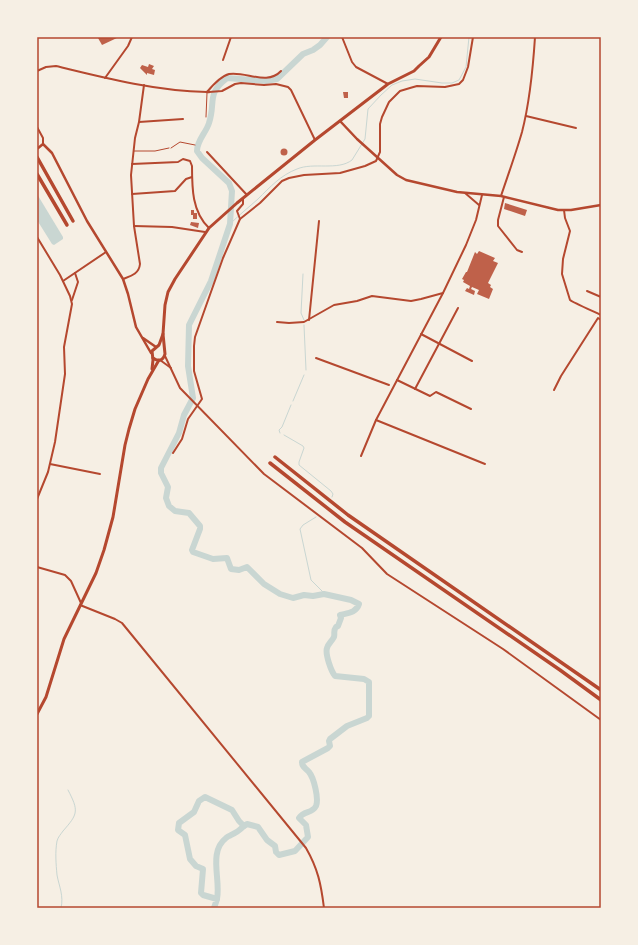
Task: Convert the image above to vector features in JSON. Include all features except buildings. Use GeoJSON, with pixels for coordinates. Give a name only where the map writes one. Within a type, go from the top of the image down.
{"type":"FeatureCollection","features":[{"type":"Feature","properties":{"kind":"highway"},"geometry":{"type":"LineString","coordinates":[[37,157],[73,221]]}},
{"type":"Feature","properties":{"kind":"highway"},"geometry":{"type":"LineString","coordinates":[[37,174],[67,225]]}},
{"type":"Feature","properties":{"kind":"highway"},"geometry":{"type":"LineString","coordinates":[[275,457],[348,515],[601,690]]}},
{"type":"Feature","properties":{"kind":"highway"},"geometry":{"type":"LineString","coordinates":[[270,463],[344,522],[601,700]]}},
{"type":"Feature","properties":{"kind":"main road"},"geometry":{"type":"LineString","coordinates":[[37,714],[46,697],[64,639],[96,573],[110,532],[126,440],[135,409],[151,373],[160,360],[165,356],[163,334],[165,305],[170,288],[205,232],[226,212],[315,140],[388,84],[419,66],[441,37]]}},
{"type":"Feature","properties":{"kind":"main road"},"geometry":{"type":"LineString","coordinates":[[151,373],[153,358],[151,353],[153,349],[157,347],[163,334]]}},
{"type":"Feature","properties":{"kind":"main road"},"geometry":{"type":"LineString","coordinates":[[157,347],[164,349]]}},
{"type":"Feature","properties":{"kind":"main road"},"geometry":{"type":"LineString","coordinates":[[153,358],[160,360]]}},
{"type":"Feature","properties":{"kind":"street"},"geometry":{"type":"LineString","coordinates":[[106,78],[128,46],[132,37]]}},
{"type":"Feature","properties":{"kind":"street"},"geometry":{"type":"LineString","coordinates":[[223,60],[231,37]]}},
{"type":"Feature","properties":{"kind":"street"},"geometry":{"type":"LineString","coordinates":[[342,37],[352,62],[356,67],[388,84]]}},
{"type":"Feature","properties":{"kind":"street"},"geometry":{"type":"LineString","coordinates":[[173,453],[182,439],[188,418],[202,397],[194,371],[195,337],[230,240],[240,219],[260,203],[282,181],[289,178],[304,175],[340,173],[365,166],[376,161],[380,152],[380,124],[389,102],[400,91],[417,86],[444,87],[459,84],[463,80],[468,67],[473,37]]}},
{"type":"Feature","properties":{"kind":"street"},"geometry":{"type":"LineString","coordinates":[[522,252],[517,250],[498,226],[498,220],[503,196],[526,116],[534,57],[534,37]]}},
{"type":"Feature","properties":{"kind":"street"},"geometry":{"type":"LineString","coordinates":[[37,71],[46,67],[56,66],[106,78],[190,92],[222,91],[235,84],[241,83],[276,84],[288,87],[291,90],[315,140]]}},
{"type":"Feature","properties":{"kind":"street"},"geometry":{"type":"LineString","coordinates":[[208,92],[218,81],[229,74],[263,78],[272,77],[281,71]]}},
{"type":"Feature","properties":{"kind":"street"},"geometry":{"type":"LineString","coordinates":[[263,78],[263,84]]}},
{"type":"Feature","properties":{"kind":"street"},"geometry":{"type":"LineString","coordinates":[[123,279],[135,274],[140,268],[134,226],[132,164],[135,138],[140,122],[144,85]]}},
{"type":"Feature","properties":{"kind":"street"},"geometry":{"type":"LineString","coordinates":[[526,116],[576,128]]}},
{"type":"Feature","properties":{"kind":"street"},"geometry":{"type":"LineString","coordinates":[[140,122],[183,119]]}},
{"type":"Feature","properties":{"kind":"street"},"geometry":{"type":"LineString","coordinates":[[340,121],[364,146],[397,175],[404,179],[465,193],[503,196],[542,207],[564,210],[601,205]]}},
{"type":"Feature","properties":{"kind":"street"},"geometry":{"type":"LineString","coordinates":[[37,127],[43,138],[43,144],[52,153],[87,221],[123,279],[135,324],[151,353]]}},
{"type":"Feature","properties":{"kind":"street"},"geometry":{"type":"LineString","coordinates":[[38,148],[43,144]]}},
{"type":"Feature","properties":{"kind":"street"},"geometry":{"type":"LineString","coordinates":[[207,152],[247,195]]}},
{"type":"Feature","properties":{"kind":"street"},"geometry":{"type":"LineString","coordinates":[[132,164],[178,162],[183,159],[190,161],[192,164],[194,201],[202,222],[209,228]]}},
{"type":"Feature","properties":{"kind":"street"},"geometry":{"type":"LineString","coordinates":[[132,194],[175,191],[186,179],[192,177]]}},
{"type":"Feature","properties":{"kind":"street"},"geometry":{"type":"LineString","coordinates":[[465,193],[480,204]]}},
{"type":"Feature","properties":{"kind":"street"},"geometry":{"type":"LineString","coordinates":[[361,456],[376,420],[443,293],[466,245],[476,220],[482,194]]}},
{"type":"Feature","properties":{"kind":"street"},"geometry":{"type":"LineString","coordinates":[[240,219],[237,210],[244,202],[243,198]]}},
{"type":"Feature","properties":{"kind":"street"},"geometry":{"type":"LineString","coordinates":[[564,210],[565,218],[570,231],[563,259],[562,274],[571,301],[601,315]]}},
{"type":"Feature","properties":{"kind":"street"},"geometry":{"type":"LineString","coordinates":[[309,320],[319,222]]}},
{"type":"Feature","properties":{"kind":"street"},"geometry":{"type":"LineString","coordinates":[[134,226],[172,227],[205,232]]}},
{"type":"Feature","properties":{"kind":"street"},"geometry":{"type":"LineString","coordinates":[[37,237],[63,281],[72,300]]}},
{"type":"Feature","properties":{"kind":"street"},"geometry":{"type":"LineString","coordinates":[[63,281],[106,252]]}},
{"type":"Feature","properties":{"kind":"street"},"geometry":{"type":"LineString","coordinates":[[37,499],[50,464],[55,445],[65,374],[64,347],[72,300],[78,282],[75,273]]}},
{"type":"Feature","properties":{"kind":"street"},"geometry":{"type":"LineString","coordinates":[[587,291],[601,297]]}},
{"type":"Feature","properties":{"kind":"street"},"geometry":{"type":"LineString","coordinates":[[277,322],[295,323],[309,320],[334,305],[358,301],[372,296],[412,301],[443,293]]}},
{"type":"Feature","properties":{"kind":"street"},"geometry":{"type":"LineString","coordinates":[[415,389],[458,308]]}},
{"type":"Feature","properties":{"kind":"street"},"geometry":{"type":"LineString","coordinates":[[554,390],[561,376],[598,318],[601,320]]}},
{"type":"Feature","properties":{"kind":"street"},"geometry":{"type":"LineString","coordinates":[[421,334],[472,361]]}},
{"type":"Feature","properties":{"kind":"street"},"geometry":{"type":"LineString","coordinates":[[141,336],[157,347]]}},
{"type":"Feature","properties":{"kind":"street"},"geometry":{"type":"LineString","coordinates":[[165,356],[180,388],[264,474],[362,548],[387,574],[492,641],[601,720]]}},
{"type":"Feature","properties":{"kind":"street"},"geometry":{"type":"LineString","coordinates":[[316,358],[389,385]]}},
{"type":"Feature","properties":{"kind":"street"},"geometry":{"type":"LineString","coordinates":[[160,360],[172,369]]}},
{"type":"Feature","properties":{"kind":"street"},"geometry":{"type":"LineString","coordinates":[[397,380],[430,396],[436,392],[471,409]]}},
{"type":"Feature","properties":{"kind":"street"},"geometry":{"type":"LineString","coordinates":[[376,420],[485,464]]}},
{"type":"Feature","properties":{"kind":"street"},"geometry":{"type":"LineString","coordinates":[[50,464],[100,474]]}},
{"type":"Feature","properties":{"kind":"street"},"geometry":{"type":"LineString","coordinates":[[37,567],[63,574],[70,579],[81,604],[122,623],[306,848],[319,875],[324,908]]}},
{"type":"Feature","properties":{"kind":"street"},"geometry":{"type":"LineString","coordinates":[[77,594],[86,594]]}},
{"type":"Feature","properties":{"kind":"lane"},"geometry":{"type":"LineString","coordinates":[[206,117],[208,92]]}},
{"type":"Feature","properties":{"kind":"lane"},"geometry":{"type":"LineString","coordinates":[[134,151],[155,151],[169,148]]}},
{"type":"Feature","properties":{"kind":"path"},"geometry":{"type":"LineString","coordinates":[[169,148],[180,142],[195,145]]}},
{"type":"Feature","properties":{"kind":"shaded area"},"geometry":{"type":"Polygon","coordinates":[[[37,194],[63,237],[63,239],[54,245],[37,220],[37,194]]]}},
{"type":"Feature","properties":{"kind":"waterway"},"geometry":{"type":"LineString","coordinates":[[214,908],[217,899],[201,893],[203,869],[196,866],[190,859],[185,835],[178,830],[179,823],[194,812],[199,801],[205,797],[232,810],[244,826],[247,824],[258,827],[267,840],[275,846],[276,852],[279,855],[295,851],[308,837],[306,825],[299,818],[314,808],[317,803],[316,789],[313,779],[309,772],[303,767],[302,762],[328,748],[330,746],[330,739],[347,726],[369,716],[369,682],[364,679],[335,676],[330,667],[327,654],[328,647],[334,637],[336,627],[338,626],[341,618],[340,615],[354,611],[359,604],[351,600],[324,594],[313,596],[304,595],[293,598],[280,594],[264,584],[247,567],[239,570],[231,569],[227,558],[213,559],[193,552],[192,550],[200,526],[189,513],[175,511],[169,506],[166,498],[168,487],[161,473],[161,468],[179,433],[184,415],[193,398],[188,366],[189,325],[211,281],[230,224],[232,191],[229,183],[202,158],[197,151],[198,143],[209,123],[214,94],[220,84],[227,78],[266,81],[277,79],[303,54],[313,50],[327,37]]}},
{"type":"Feature","properties":{"kind":"waterway"},"geometry":{"type":"LineString","coordinates":[[230,224],[276,182],[291,172],[303,167],[333,166],[352,160],[365,139],[368,109],[392,85],[402,81],[415,79],[442,83],[452,83],[459,80],[466,67],[469,37]]}},
{"type":"Feature","properties":{"kind":"waterway"},"geometry":{"type":"LineString","coordinates":[[303,274],[301,313],[304,320]]}},
{"type":"Feature","properties":{"kind":"waterway"},"geometry":{"type":"LineString","coordinates":[[304,325],[306,370]]}},
{"type":"Feature","properties":{"kind":"waterway"},"geometry":{"type":"LineString","coordinates":[[293,401],[304,375]]}},
{"type":"Feature","properties":{"kind":"waterway"},"geometry":{"type":"LineString","coordinates":[[280,433],[279,430],[282,427],[291,405]]}},
{"type":"Feature","properties":{"kind":"waterway"},"geometry":{"type":"LineString","coordinates":[[284,435],[303,446],[304,448],[299,465],[331,491],[333,494],[332,497]]}},
{"type":"Feature","properties":{"kind":"waterway"},"geometry":{"type":"LineString","coordinates":[[316,517],[303,525],[300,529],[311,580],[325,594]]}},
{"type":"Feature","properties":{"kind":"waterway"},"geometry":{"type":"LineString","coordinates":[[61,908],[62,895],[57,875],[56,849],[57,841],[72,820],[75,812],[74,803],[68,790]]}},
{"type":"Feature","properties":{"kind":"waterway"},"geometry":{"type":"LineString","coordinates":[[217,899],[216,858],[218,851],[221,844],[227,837],[244,826]]}}]}
